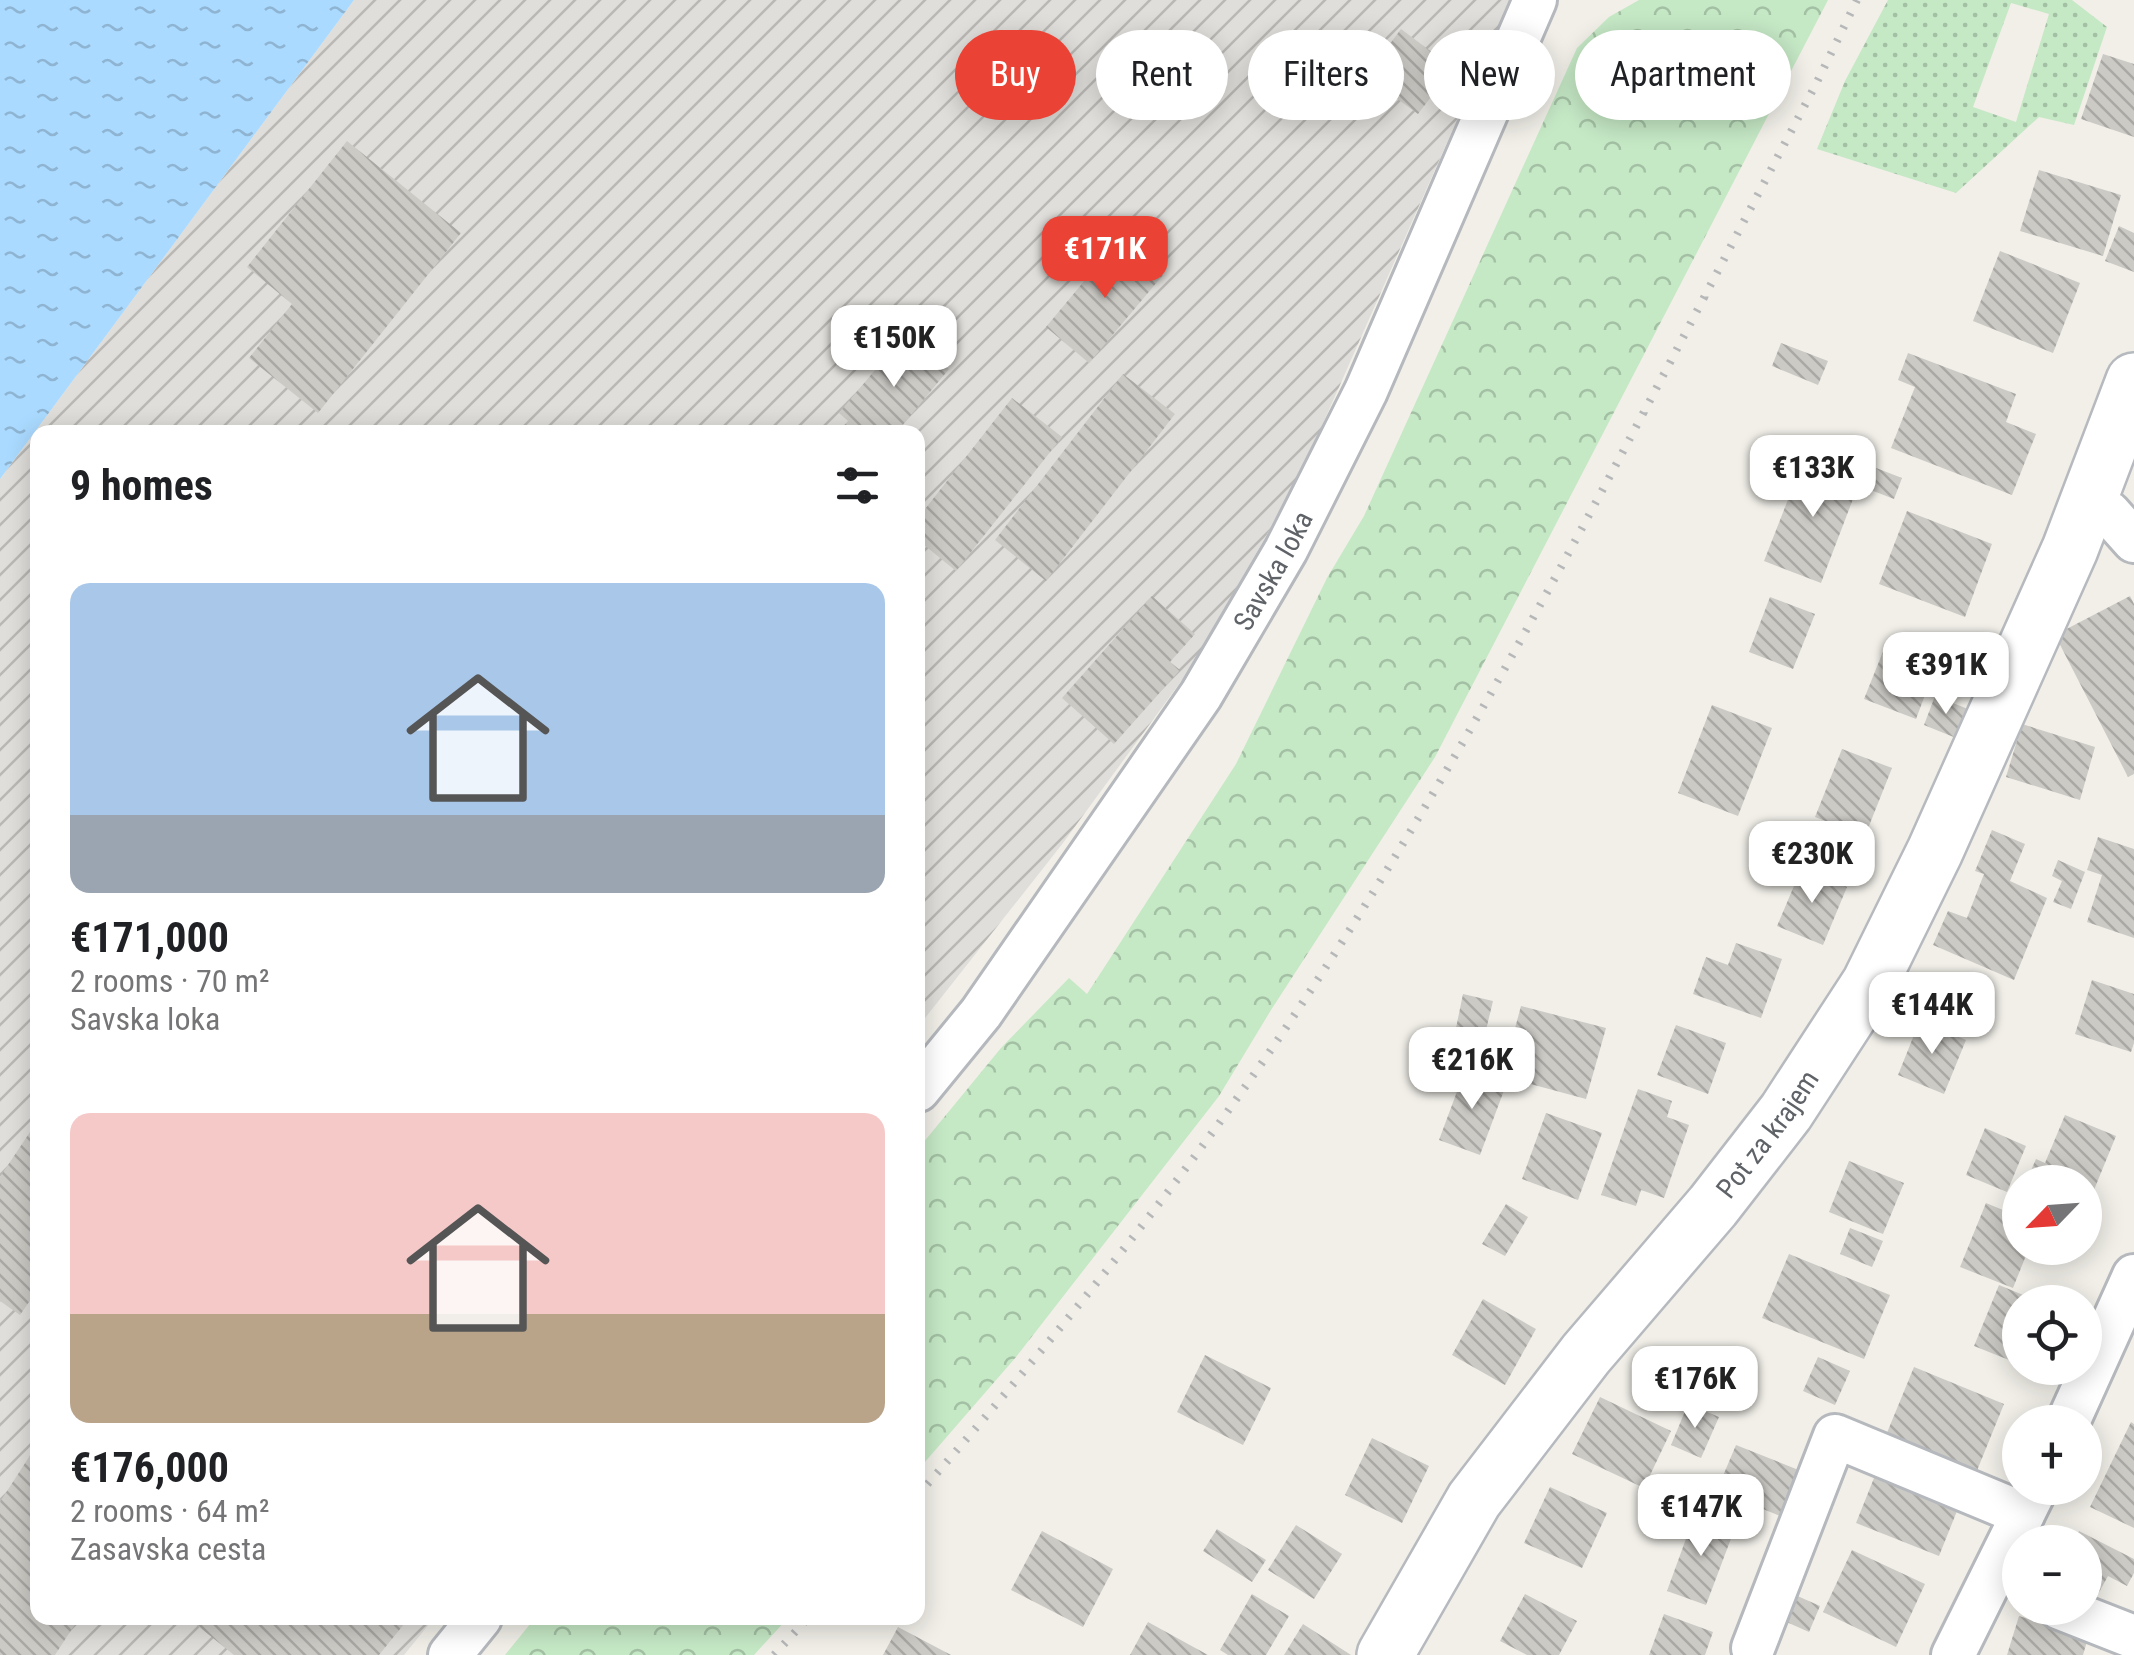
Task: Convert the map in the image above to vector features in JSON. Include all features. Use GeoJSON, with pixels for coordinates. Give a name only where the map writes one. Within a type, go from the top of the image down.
{"type":"FeatureCollection","features":[{"type":"Feature","properties":{"kind":"street","name":"Savska loka"},"geometry":{"type":"LineString","coordinates":[[925,1082],[982,1013],[1201,695],[1286,550],[1366,392],[1535,0]]}},
{"type":"Feature","properties":{"kind":"street","name":"Pot za krajem"},"geometry":{"type":"LineString","coordinates":[[1385,1655],[1474,1500],[1586,1354],[1725,1190],[1836,1040],[1936,851],[2070,549],[2134,381]]}},
{"type":"Feature","properties":{"kind":"street"},"geometry":{"type":"LineString","coordinates":[[2087,504],[2109,513],[2134,541]]}},
{"type":"Feature","properties":{"kind":"street"},"geometry":{"type":"LineString","coordinates":[[2076,1405],[2134,1276]]}},
{"type":"Feature","properties":{"kind":"street"},"geometry":{"type":"LineString","coordinates":[[1754,1648],[1836,1436],[2002,1491]]}},
{"type":"Feature","properties":{"kind":"street"},"geometry":{"type":"LineString","coordinates":[[1953,1655],[2002,1590]]}},
{"type":"Feature","properties":{"kind":"street"},"geometry":{"type":"LineString","coordinates":[[450,1655],[474,1625]]}},
{"type":"Feature","properties":{"kind":"street"},"geometry":{"type":"LineString","coordinates":[[2102,1625],[2134,1638]]}},
{"type":"Feature","properties":{"kind":"shaded area"},"geometry":{"type":"Polygon","coordinates":[[[354,0],[1510,0],[1497,30],[1424,30],[1424,120],[1457,120],[1298,480],[1190,669],[1063,843],[925,1018],[925,425],[40,425],[354,0]]]}},
{"type":"Feature","properties":{"kind":"shaded area"},"geometry":{"type":"Polygon","coordinates":[[[30,438],[30,1625],[428,1625],[404,1655],[0,1655],[0,479],[30,438]]]}},
{"type":"Feature","properties":{"kind":"green space"},"geometry":{"type":"Polygon","coordinates":[[[1639,0],[1828,0],[1791,71],[1791,30],[1596,30],[1609,17],[1639,0]]]}},
{"type":"Feature","properties":{"kind":"green space"},"geometry":{"type":"Polygon","coordinates":[[[1888,0],[2072,0],[2107,27],[2074,125],[2039,117],[1956,193],[1817,149],[1845,81],[1888,0]],[[2011,3],[1973,107],[2016,122],[2049,14],[2011,3]]]}},
{"type":"Feature","properties":{"kind":"green space"},"geometry":{"type":"Polygon","coordinates":[[[1575,52],[1575,120],[1766,120],[1435,757],[1219,1096],[1016,1357],[925,1462],[925,1140],[1001,1048],[1069,978],[1087,994],[1236,764],[1327,578],[1364,516],[1544,120],[1555,120],[1555,96],[1575,52]]]}},
{"type":"Feature","properties":{"kind":"green space"},"geometry":{"type":"Polygon","coordinates":[[[529,1625],[782,1625],[754,1655],[505,1655],[529,1625]]]}},
{"type":"Feature","properties":{"kind":"water"},"geometry":{"type":"Polygon","coordinates":[[[0,0],[354,0],[40,425],[30,425],[30,438],[0,479],[0,0]]]}},
{"type":"Feature","properties":{"kind":"building"},"geometry":{"type":"Polygon","coordinates":[[[1404,31],[1424,46],[1424,106],[1418,114],[1404,104],[1404,31]]]}},
{"type":"Feature","properties":{"kind":"building"},"geometry":{"type":"Polygon","coordinates":[[[2103,54],[2134,64],[2134,137],[2081,119],[2103,54]]]}},
{"type":"Feature","properties":{"kind":"building"},"geometry":{"type":"Polygon","coordinates":[[[347,141],[461,233],[318,413],[249,358],[292,304],[247,267],[347,141]]]}},
{"type":"Feature","properties":{"kind":"building"},"geometry":{"type":"Polygon","coordinates":[[[2039,170],[2121,195],[2103,256],[2020,231],[2039,170]]]}},
{"type":"Feature","properties":{"kind":"building"},"geometry":{"type":"Polygon","coordinates":[[[2119,226],[2134,233],[2134,272],[2105,261],[2119,226]]]}},
{"type":"Feature","properties":{"kind":"building"},"geometry":{"type":"Polygon","coordinates":[[[1120,238],[1163,275],[1089,363],[1046,327],[1120,238]]]}},
{"type":"Feature","properties":{"kind":"building"},"geometry":{"type":"Polygon","coordinates":[[[2000,251],[2080,283],[2053,353],[1973,321],[2000,251]]]}},
{"type":"Feature","properties":{"kind":"building"},"geometry":{"type":"Polygon","coordinates":[[[906,333],[949,369],[903,425],[844,425],[848,421],[839,413],[906,333]]]}},
{"type":"Feature","properties":{"kind":"building"},"geometry":{"type":"Polygon","coordinates":[[[1781,343],[1828,361],[1818,385],[1772,366],[1781,343]]]}},
{"type":"Feature","properties":{"kind":"building"},"geometry":{"type":"Polygon","coordinates":[[[1908,353],[2016,394],[2006,422],[2036,434],[2012,495],[1891,448],[1915,387],[1898,380],[1908,353]]]}},
{"type":"Feature","properties":{"kind":"building"},"geometry":{"type":"Polygon","coordinates":[[[1123,374],[1175,414],[1046,581],[995,540],[1123,374]]]}},
{"type":"Feature","properties":{"kind":"building"},"geometry":{"type":"Polygon","coordinates":[[[1012,398],[1062,437],[956,571],[925,546],[925,509],[1012,398]]]}},
{"type":"Feature","properties":{"kind":"building"},"geometry":{"type":"Polygon","coordinates":[[[1805,456],[1861,478],[1821,583],[1764,561],[1805,456]]]}},
{"type":"Feature","properties":{"kind":"building"},"geometry":{"type":"Polygon","coordinates":[[[1871,466],[1902,478],[1894,499],[1863,487],[1871,466]]]}},
{"type":"Feature","properties":{"kind":"building"},"geometry":{"type":"Polygon","coordinates":[[[1907,511],[1992,544],[1965,617],[1879,584],[1907,511]]]}},
{"type":"Feature","properties":{"kind":"building"},"geometry":{"type":"Polygon","coordinates":[[[1152,596],[1195,634],[1170,662],[1180,670],[1114,744],[1062,698],[1152,596]]]}},
{"type":"Feature","properties":{"kind":"building"},"geometry":{"type":"Polygon","coordinates":[[[2130,596],[2134,604],[2134,774],[2128,777],[2055,635],[2130,596]]]}},
{"type":"Feature","properties":{"kind":"building"},"geometry":{"type":"Polygon","coordinates":[[[1770,597],[1815,614],[1793,669],[1749,652],[1770,597]]]}},
{"type":"Feature","properties":{"kind":"building"},"geometry":{"type":"Polygon","coordinates":[[[1888,639],[1939,658],[1916,719],[1864,699],[1888,639]]]}},
{"type":"Feature","properties":{"kind":"building"},"geometry":{"type":"Polygon","coordinates":[[[1935,696],[1968,709],[1956,738],[1924,725],[1935,696]]]}},
{"type":"Feature","properties":{"kind":"building"},"geometry":{"type":"Polygon","coordinates":[[[1712,705],[1772,728],[1738,816],[1678,793],[1712,705]]]}},
{"type":"Feature","properties":{"kind":"building"},"geometry":{"type":"Polygon","coordinates":[[[2022,724],[2095,747],[2080,800],[2006,777],[2022,724]]]}},
{"type":"Feature","properties":{"kind":"building"},"geometry":{"type":"Polygon","coordinates":[[[1842,749],[1892,768],[1865,836],[1815,817],[1842,749]]]}},
{"type":"Feature","properties":{"kind":"building"},"geometry":{"type":"Polygon","coordinates":[[[1992,830],[2025,844],[2010,881],[2047,898],[2014,980],[1933,945],[1948,911],[1967,918],[1984,874],[1975,871],[1992,830]]]}},
{"type":"Feature","properties":{"kind":"building"},"geometry":{"type":"Polygon","coordinates":[[[2098,837],[2134,849],[2134,938],[2087,922],[2102,875],[2087,870],[2098,837]]]}},
{"type":"Feature","properties":{"kind":"building"},"geometry":{"type":"Polygon","coordinates":[[[2058,860],[2085,872],[2071,909],[2053,902],[2062,881],[2052,876],[2058,860]]]}},
{"type":"Feature","properties":{"kind":"building"},"geometry":{"type":"Polygon","coordinates":[[[1802,867],[1847,887],[1823,945],[1777,926],[1802,867]]]}},
{"type":"Feature","properties":{"kind":"building"},"geometry":{"type":"Polygon","coordinates":[[[1736,943],[1782,959],[1761,1018],[1693,994],[1706,957],[1728,965],[1736,943]]]}},
{"type":"Feature","properties":{"kind":"building"},"geometry":{"type":"Polygon","coordinates":[[[2092,980],[2134,994],[2131,1052],[2075,1034],[2092,980]]]}},
{"type":"Feature","properties":{"kind":"building"},"geometry":{"type":"Polygon","coordinates":[[[1463,994],[1493,1001],[1485,1034],[1456,1028],[1463,994]]]}},
{"type":"Feature","properties":{"kind":"building"},"geometry":{"type":"Polygon","coordinates":[[[1521,1006],[1606,1028],[1586,1099],[1519,1081],[1524,1062],[1507,1058],[1521,1006]]]}},
{"type":"Feature","properties":{"kind":"building"},"geometry":{"type":"Polygon","coordinates":[[[1920,1020],[1966,1040],[1944,1094],[1898,1075],[1920,1020]]]}},
{"type":"Feature","properties":{"kind":"building"},"geometry":{"type":"Polygon","coordinates":[[[1676,1025],[1726,1043],[1708,1094],[1657,1075],[1676,1025]]]}},
{"type":"Feature","properties":{"kind":"building"},"geometry":{"type":"Polygon","coordinates":[[[1465,1070],[1506,1085],[1480,1155],[1439,1140],[1465,1070]]]}},
{"type":"Feature","properties":{"kind":"building"},"geometry":{"type":"Polygon","coordinates":[[[1638,1089],[1672,1101],[1667,1117],[1689,1125],[1664,1198],[1641,1190],[1636,1206],[1601,1195],[1638,1089]]]}},
{"type":"Feature","properties":{"kind":"building"},"geometry":{"type":"Polygon","coordinates":[[[1546,1113],[1602,1133],[1578,1200],[1522,1179],[1546,1113]]]}},
{"type":"Feature","properties":{"kind":"building"},"geometry":{"type":"Polygon","coordinates":[[[2065,1115],[2116,1136],[2102,1170],[2102,1165],[2033,1165],[2036,1159],[2045,1163],[2065,1115]]]}},
{"type":"Feature","properties":{"kind":"building"},"geometry":{"type":"Polygon","coordinates":[[[1985,1128],[2026,1146],[2018,1165],[2002,1165],[2002,1190],[1966,1175],[1985,1128]]]}},
{"type":"Feature","properties":{"kind":"building"},"geometry":{"type":"Polygon","coordinates":[[[30,1132],[30,1301],[20,1315],[0,1301],[0,1177],[30,1132]]]}},
{"type":"Feature","properties":{"kind":"building"},"geometry":{"type":"Polygon","coordinates":[[[1849,1161],[1904,1183],[1883,1234],[1829,1212],[1849,1161]]]}},
{"type":"Feature","properties":{"kind":"building"},"geometry":{"type":"Polygon","coordinates":[[[1986,1203],[2002,1210],[2002,1265],[2022,1265],[2014,1285],[1960,1267],[1986,1203]]]}},
{"type":"Feature","properties":{"kind":"building"},"geometry":{"type":"Polygon","coordinates":[[[1506,1204],[1528,1217],[1505,1256],[1482,1244],[1506,1204]]]}},
{"type":"Feature","properties":{"kind":"building"},"geometry":{"type":"Polygon","coordinates":[[[1850,1228],[1883,1241],[1872,1267],[1840,1254],[1850,1228]]]}},
{"type":"Feature","properties":{"kind":"building"},"geometry":{"type":"Polygon","coordinates":[[[1789,1254],[1890,1295],[1864,1359],[1762,1318],[1789,1254]]]}},
{"type":"Feature","properties":{"kind":"building"},"geometry":{"type":"Polygon","coordinates":[[[1999,1285],[2002,1286],[2002,1357],[1974,1346],[1999,1285]]]}},
{"type":"Feature","properties":{"kind":"building"},"geometry":{"type":"Polygon","coordinates":[[[1483,1299],[1536,1329],[1505,1385],[1452,1355],[1483,1299]]]}},
{"type":"Feature","properties":{"kind":"building"},"geometry":{"type":"Polygon","coordinates":[[[1205,1355],[1271,1388],[1243,1445],[1177,1412],[1205,1355]]]}},
{"type":"Feature","properties":{"kind":"building"},"geometry":{"type":"Polygon","coordinates":[[[1818,1357],[1850,1371],[1835,1405],[1803,1391],[1818,1357]]]}},
{"type":"Feature","properties":{"kind":"building"},"geometry":{"type":"Polygon","coordinates":[[[1914,1367],[2004,1404],[1974,1478],[1884,1440],[1914,1367]]]}},
{"type":"Feature","properties":{"kind":"building"},"geometry":{"type":"Polygon","coordinates":[[[1600,1397],[1671,1431],[1644,1488],[1572,1454],[1600,1397]]]}},
{"type":"Feature","properties":{"kind":"building"},"geometry":{"type":"Polygon","coordinates":[[[1688,1404],[1719,1417],[1701,1458],[1671,1445],[1688,1404]]]}},
{"type":"Feature","properties":{"kind":"building"},"geometry":{"type":"Polygon","coordinates":[[[2131,1422],[2134,1528],[2090,1507],[2102,1505],[2102,1482],[2131,1422]]]}},
{"type":"Feature","properties":{"kind":"building"},"geometry":{"type":"Polygon","coordinates":[[[1372,1438],[1429,1466],[1402,1523],[1345,1495],[1372,1438]]]}},
{"type":"Feature","properties":{"kind":"building"},"geometry":{"type":"Polygon","coordinates":[[[1736,1445],[1806,1473],[1787,1519],[1717,1490],[1736,1445]]]}},
{"type":"Feature","properties":{"kind":"building"},"geometry":{"type":"Polygon","coordinates":[[[30,1455],[30,1625],[74,1625],[55,1655],[0,1655],[0,1502],[30,1455]]]}},
{"type":"Feature","properties":{"kind":"building"},"geometry":{"type":"Polygon","coordinates":[[[1876,1473],[1959,1506],[1939,1556],[1856,1523],[1876,1473]]]}},
{"type":"Feature","properties":{"kind":"building"},"geometry":{"type":"Polygon","coordinates":[[[1550,1487],[1607,1513],[1582,1568],[1524,1543],[1550,1487]]]}},
{"type":"Feature","properties":{"kind":"building"},"geometry":{"type":"Polygon","coordinates":[[[1695,1514],[1735,1528],[1706,1605],[1667,1591],[1695,1514]]]}},
{"type":"Feature","properties":{"kind":"building"},"geometry":{"type":"Polygon","coordinates":[[[1296,1525],[1342,1554],[1314,1599],[1268,1570],[1296,1525]]]}},
{"type":"Feature","properties":{"kind":"building"},"geometry":{"type":"Polygon","coordinates":[[[1217,1529],[1266,1560],[1252,1582],[1203,1551],[1217,1529]]]}},
{"type":"Feature","properties":{"kind":"building"},"geometry":{"type":"Polygon","coordinates":[[[1042,1531],[1113,1569],[1083,1627],[1011,1590],[1042,1531]]]}},
{"type":"Feature","properties":{"kind":"building"},"geometry":{"type":"Polygon","coordinates":[[[2102,1543],[2134,1559],[2134,1573],[2127,1586],[2108,1576],[2102,1587],[2102,1543]]]}},
{"type":"Feature","properties":{"kind":"building"},"geometry":{"type":"Polygon","coordinates":[[[1852,1550],[1925,1584],[1896,1647],[1823,1612],[1852,1550]]]}},
{"type":"Feature","properties":{"kind":"building"},"geometry":{"type":"Polygon","coordinates":[[[1252,1594],[1289,1616],[1266,1655],[1228,1655],[1220,1650],[1252,1594]]]}},
{"type":"Feature","properties":{"kind":"building"},"geometry":{"type":"Polygon","coordinates":[[[1525,1594],[1577,1621],[1559,1655],[1527,1655],[1500,1641],[1525,1594]]]}},
{"type":"Feature","properties":{"kind":"building"},"geometry":{"type":"Polygon","coordinates":[[[1793,1594],[1820,1606],[1809,1632],[1782,1620],[1793,1594]]]}},
{"type":"Feature","properties":{"kind":"building"},"geometry":{"type":"Polygon","coordinates":[[[1664,1614],[1713,1632],[1705,1655],[1649,1655],[1664,1614]]]}},
{"type":"Feature","properties":{"kind":"building"},"geometry":{"type":"Polygon","coordinates":[[[1148,1622],[1208,1655],[1130,1655],[1148,1622]]]}},
{"type":"Feature","properties":{"kind":"building"},"geometry":{"type":"Polygon","coordinates":[[[1303,1624],[1351,1655],[1284,1655],[1303,1624]]]}},
{"type":"Feature","properties":{"kind":"building"},"geometry":{"type":"Polygon","coordinates":[[[197,1625],[403,1625],[379,1655],[234,1655],[197,1625]]]}},
{"type":"Feature","properties":{"kind":"building"},"geometry":{"type":"Polygon","coordinates":[[[2016,1625],[2047,1625],[2088,1638],[2083,1655],[2007,1655],[2016,1625]]]}},
{"type":"Feature","properties":{"kind":"building"},"geometry":{"type":"Polygon","coordinates":[[[898,1627],[951,1655],[883,1655],[898,1627]]]}},
{"type":"Feature","properties":{"kind":"railway"},"geometry":{"type":"LineString","coordinates":[[925,1487],[1153,1211],[1241,1093],[1357,918],[1496,685],[1561,566],[1857,0]]}},
{"type":"Feature","properties":{"kind":"railway"},"geometry":{"type":"LineString","coordinates":[[774,1655],[802,1625]]}}]}
